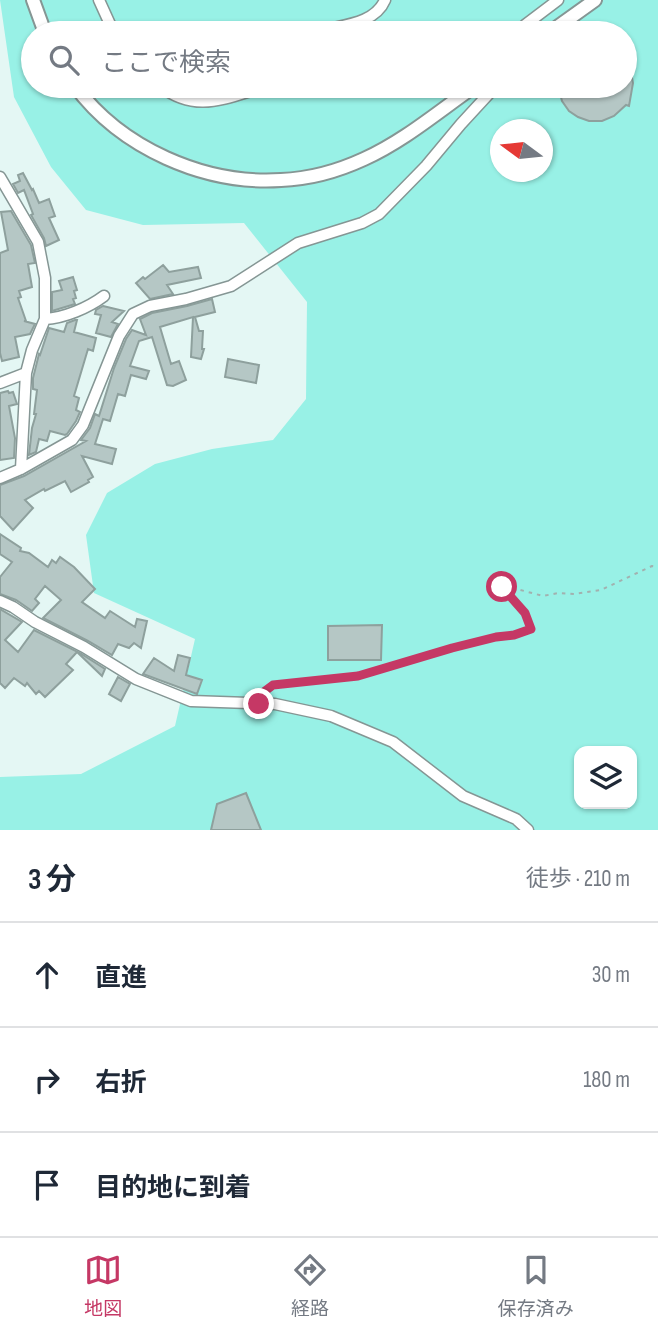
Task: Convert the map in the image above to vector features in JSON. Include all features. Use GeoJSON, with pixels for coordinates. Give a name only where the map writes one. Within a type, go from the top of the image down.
{"type":"FeatureCollection","features":[{"type":"Feature","properties":{"kind":"street"},"geometry":{"type":"LineString","coordinates":[[33,0],[41,21]]}},
{"type":"Feature","properties":{"kind":"street"},"geometry":{"type":"LineString","coordinates":[[99,0],[109,21]]}},
{"type":"Feature","properties":{"kind":"street"},"geometry":{"type":"LineString","coordinates":[[357,21],[377,13],[385,0]]}},
{"type":"Feature","properties":{"kind":"street"},"geometry":{"type":"LineString","coordinates":[[530,21],[558,0]]}},
{"type":"Feature","properties":{"kind":"street"},"geometry":{"type":"LineString","coordinates":[[566,21],[595,0]]}},
{"type":"Feature","properties":{"kind":"street"},"geometry":{"type":"LineString","coordinates":[[86,98],[125,135],[152,152],[186,166],[217,174],[251,180],[283,180],[326,173],[364,159],[398,140],[458,98]]}},
{"type":"Feature","properties":{"kind":"street"},"geometry":{"type":"LineString","coordinates":[[184,98],[195,102],[214,102],[227,98]]}},
{"type":"Feature","properties":{"kind":"street"},"geometry":{"type":"LineString","coordinates":[[0,478],[72,440],[83,425],[119,336],[133,314],[150,306],[231,286],[298,243],[362,223],[379,214],[426,166],[485,98]]}},
{"type":"Feature","properties":{"kind":"street"},"geometry":{"type":"LineString","coordinates":[[0,177],[38,242],[45,278],[45,319],[26,373],[21,469]]}},
{"type":"Feature","properties":{"kind":"street"},"geometry":{"type":"LineString","coordinates":[[45,319],[86,307],[104,296]]}},
{"type":"Feature","properties":{"kind":"street"},"geometry":{"type":"LineString","coordinates":[[0,383],[26,373]]}},
{"type":"Feature","properties":{"kind":"street"},"geometry":{"type":"LineString","coordinates":[[0,601],[136,679],[191,701],[275,704],[331,716],[393,742],[463,796],[516,819],[528,830]]}},
{"type":"Feature","properties":{"kind":"path"},"geometry":{"type":"LineString","coordinates":[[259,704],[261,694],[273,685],[358,676],[452,648],[531,629],[525,613],[502,587],[543,596],[574,594],[601,590],[652,566],[658,567]]}},
{"type":"Feature","properties":{"kind":"shaded area"},"geometry":{"type":"Polygon","coordinates":[[[0,0],[658,0],[658,830],[0,830],[0,777],[81,774],[175,726],[195,639],[94,593],[86,535],[107,493],[155,464],[212,449],[273,440],[306,399],[307,302],[244,223],[143,225],[86,210],[51,167],[14,97],[0,0]]]}},
{"type":"Feature","properties":{"kind":"building"},"geometry":{"type":"Polygon","coordinates":[[[561,98],[630,98],[629,106],[626,105],[614,116],[602,121],[589,121],[578,117],[569,111],[561,98]]]}},
{"type":"Feature","properties":{"kind":"building"},"geometry":{"type":"Polygon","coordinates":[[[23,173],[39,203],[49,199],[55,216],[49,218],[59,240],[46,246],[31,215],[33,214],[24,190],[18,193],[13,184],[20,181],[18,175],[23,173]]]}},
{"type":"Feature","properties":{"kind":"building"},"geometry":{"type":"Polygon","coordinates":[[[11,211],[31,245],[35,263],[28,264],[32,287],[19,291],[21,297],[18,298],[24,321],[35,324],[30,334],[15,337],[19,357],[2,361],[0,253],[8,250],[1,212],[11,211]]]}},
{"type":"Feature","properties":{"kind":"building"},"geometry":{"type":"Polygon","coordinates":[[[163,265],[169,272],[198,267],[201,278],[167,285],[173,294],[150,299],[136,283],[163,265]]]}},
{"type":"Feature","properties":{"kind":"building"},"geometry":{"type":"Polygon","coordinates":[[[73,277],[77,290],[74,291],[75,304],[52,311],[52,292],[62,290],[59,281],[73,277]]]}},
{"type":"Feature","properties":{"kind":"building"},"geometry":{"type":"Polygon","coordinates":[[[212,299],[215,312],[195,317],[199,331],[203,331],[204,349],[201,359],[191,357],[193,317],[160,327],[171,364],[179,361],[186,380],[173,386],[167,385],[152,337],[139,341],[130,366],[149,371],[146,379],[131,375],[125,396],[118,394],[110,421],[103,419],[95,444],[116,449],[112,464],[82,456],[93,477],[89,482],[71,492],[65,481],[25,500],[33,508],[13,530],[0,516],[0,485],[24,476],[86,441],[81,440],[90,428],[95,414],[99,416],[126,339],[132,330],[146,335],[140,319],[152,313],[212,299]]]}},
{"type":"Feature","properties":{"kind":"building"},"geometry":{"type":"Polygon","coordinates":[[[103,306],[124,311],[112,322],[118,324],[111,337],[96,333],[101,315],[95,314],[96,310],[103,306]]]}},
{"type":"Feature","properties":{"kind":"building"},"geometry":{"type":"Polygon","coordinates":[[[75,320],[74,332],[96,338],[93,351],[88,349],[74,396],[79,398],[76,410],[80,412],[67,434],[50,431],[47,441],[39,439],[36,452],[29,455],[36,414],[37,390],[33,389],[33,378],[39,354],[49,328],[64,332],[67,323],[75,320]]]}},
{"type":"Feature","properties":{"kind":"building"},"geometry":{"type":"Polygon","coordinates":[[[228,359],[259,365],[256,383],[225,377],[228,359]]]}},
{"type":"Feature","properties":{"kind":"building"},"geometry":{"type":"Polygon","coordinates":[[[13,392],[17,404],[9,406],[15,438],[14,458],[0,460],[0,393],[13,392]]]}},
{"type":"Feature","properties":{"kind":"building"},"geometry":{"type":"Polygon","coordinates":[[[0,534],[21,548],[20,551],[29,553],[48,567],[52,560],[56,563],[60,557],[74,567],[95,589],[82,602],[105,618],[110,611],[135,627],[137,619],[147,621],[141,648],[134,643],[129,648],[118,644],[112,655],[43,618],[61,600],[45,586],[35,599],[39,603],[32,611],[16,600],[0,594],[0,577],[12,562],[0,554],[0,534]]]}},
{"type":"Feature","properties":{"kind":"building"},"geometry":{"type":"Polygon","coordinates":[[[0,609],[22,622],[5,640],[18,652],[34,630],[80,653],[105,669],[102,676],[77,652],[66,664],[73,670],[45,697],[39,691],[36,694],[27,683],[25,686],[14,678],[5,688],[0,683],[0,609]]]}},
{"type":"Feature","properties":{"kind":"building"},"geometry":{"type":"Polygon","coordinates":[[[382,625],[381,660],[328,660],[328,626],[382,625]]]}},
{"type":"Feature","properties":{"kind":"building"},"geometry":{"type":"Polygon","coordinates":[[[178,655],[190,658],[186,675],[202,680],[197,694],[143,674],[154,658],[174,671],[178,655]]]}},
{"type":"Feature","properties":{"kind":"building"},"geometry":{"type":"Polygon","coordinates":[[[118,677],[130,684],[121,701],[109,694],[118,677]]]}},
{"type":"Feature","properties":{"kind":"building"},"geometry":{"type":"Polygon","coordinates":[[[246,793],[261,830],[211,830],[217,804],[246,793]]]}},
{"type":"Feature","properties":{"kind":"route"},"geometry":{"type":"LineString","coordinates":[[259,704],[261,694],[273,685],[358,676],[452,648],[531,629],[525,613],[502,587]]}}]}
